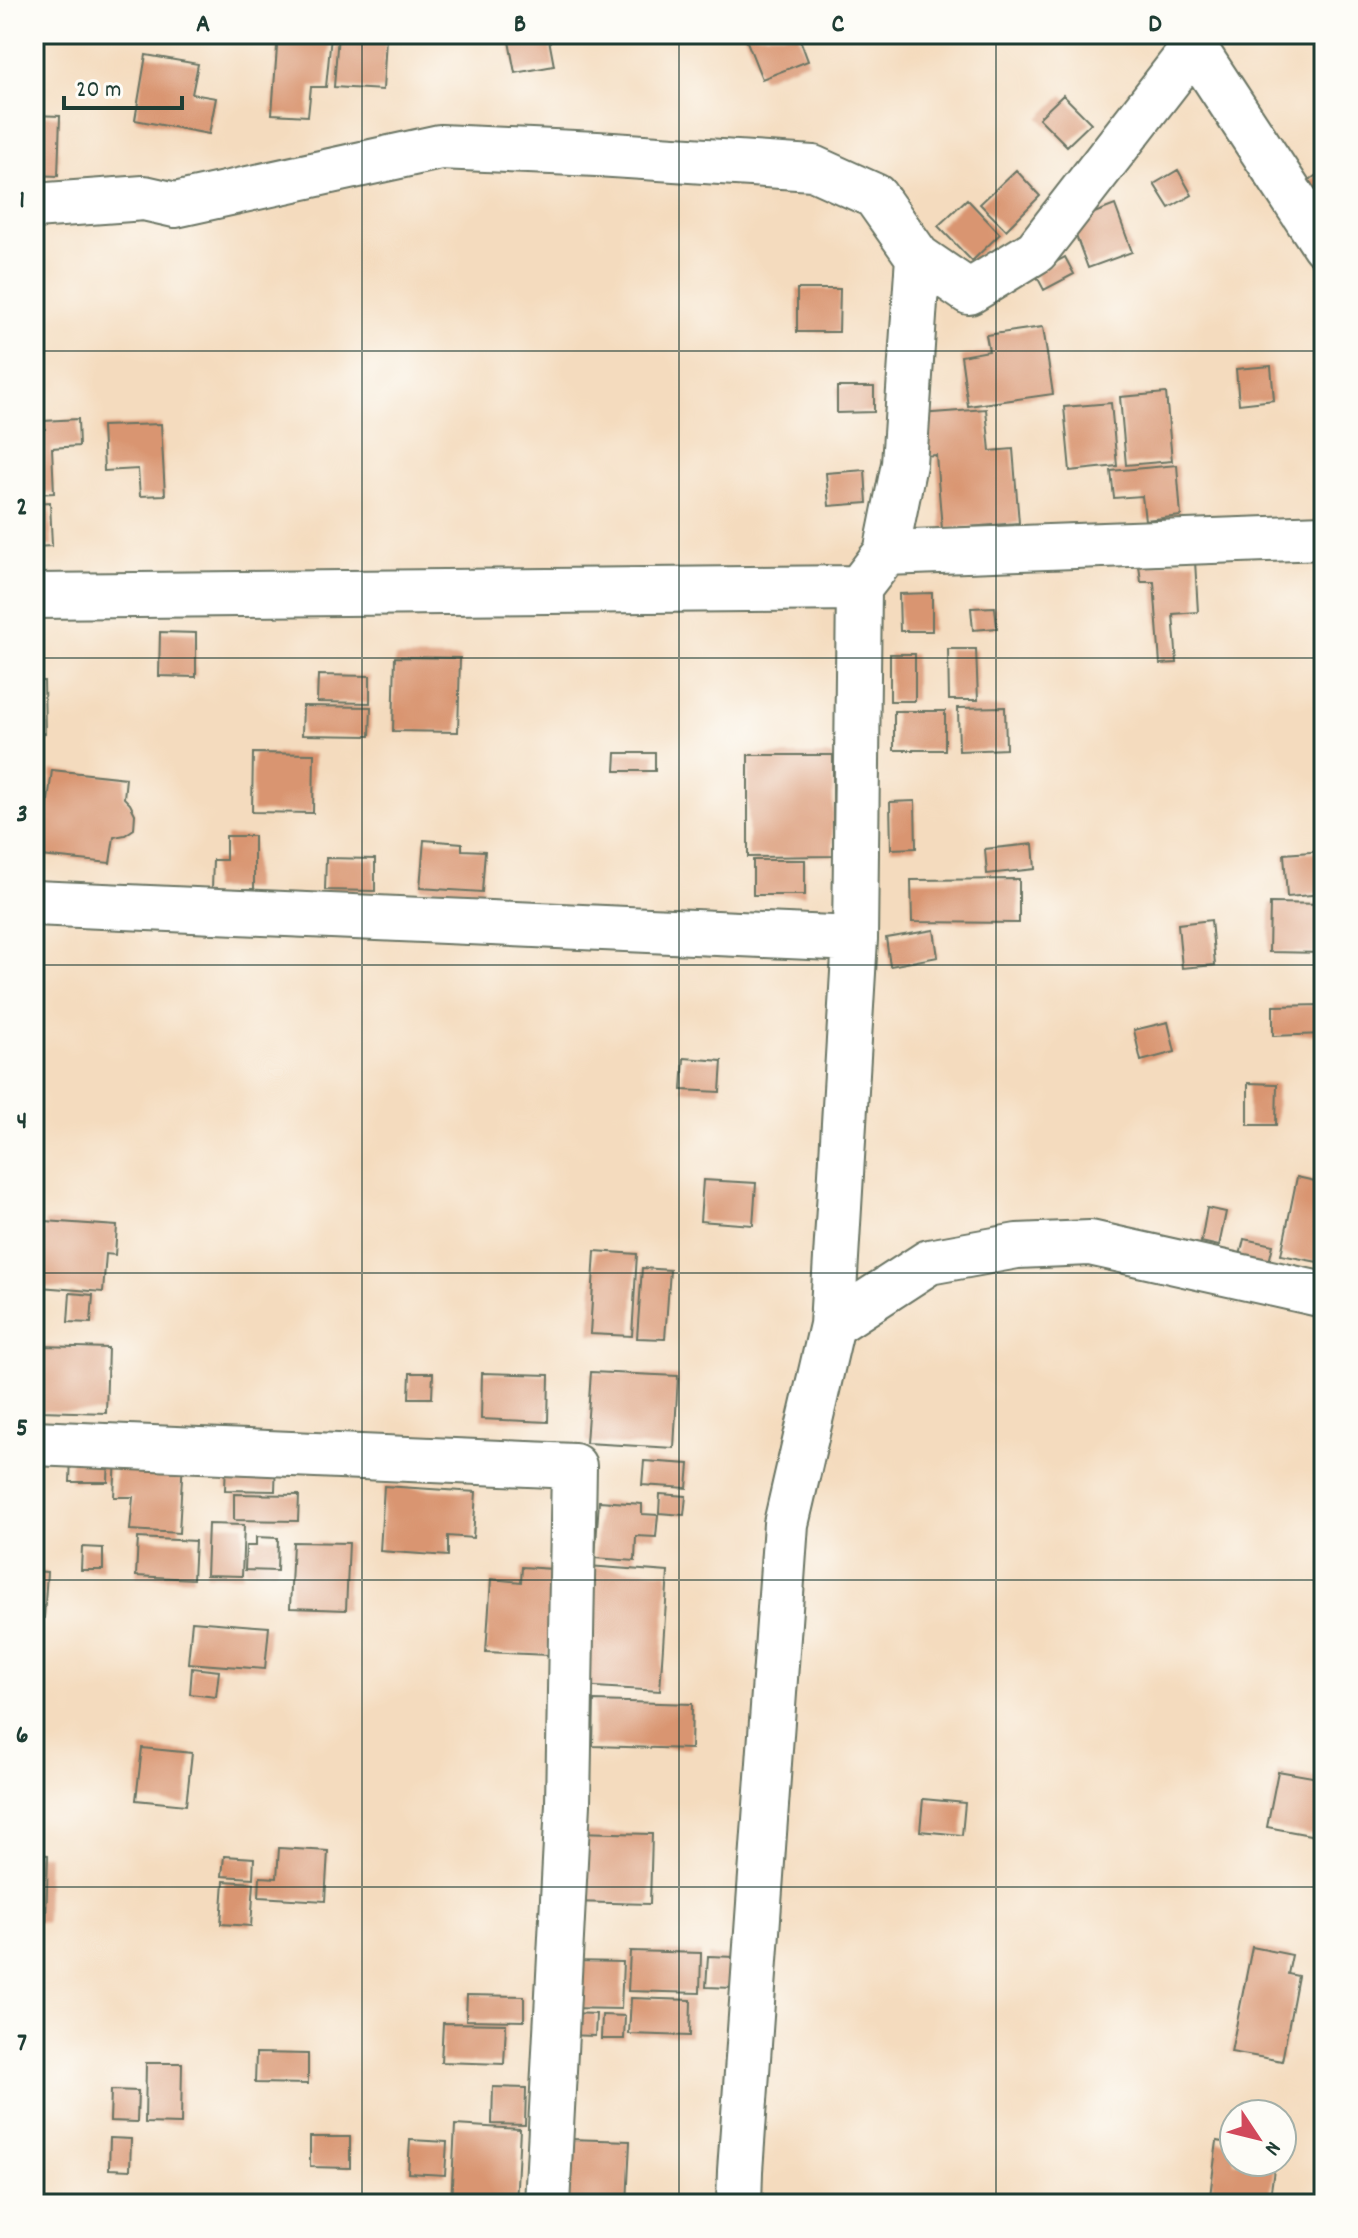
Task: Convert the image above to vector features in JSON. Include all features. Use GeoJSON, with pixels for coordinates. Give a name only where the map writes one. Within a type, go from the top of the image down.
{"type":"FeatureCollection","features":[{"type":"Feature","properties":{"kind":"street"},"geometry":{"type":"LineString","coordinates":[[34,206],[144,198],[175,205],[440,147],[813,168],[875,196],[918,257],[969,292],[1036,251],[1198,40],[1324,245]]}},
{"type":"Feature","properties":{"kind":"street"},"geometry":{"type":"LineString","coordinates":[[739,2204],[786,1524],[832,1325],[855,939],[859,588],[886,553],[904,464],[918,257]]}},
{"type":"Feature","properties":{"kind":"street"},"geometry":{"type":"LineString","coordinates":[[886,553],[1324,537]]}},
{"type":"Feature","properties":{"kind":"street"},"geometry":{"type":"LineString","coordinates":[[34,596],[859,588]]}},
{"type":"Feature","properties":{"kind":"street"},"geometry":{"type":"LineString","coordinates":[[34,903],[855,939]]}},
{"type":"Feature","properties":{"kind":"street"},"geometry":{"type":"LineString","coordinates":[[832,1325],[929,1262],[1017,1246],[1090,1243],[1324,1295]]}},
{"type":"Feature","properties":{"kind":"street"},"geometry":{"type":"LineString","coordinates":[[34,1443],[574,1466],[568,1804],[547,2204]]}},
{"type":"Feature","properties":{"kind":"building"},"geometry":{"type":"Polygon","coordinates":[[[278,34],[331,36],[326,87],[311,87],[308,116],[272,114],[278,34]]]}},
{"type":"Feature","properties":{"kind":"building"},"geometry":{"type":"Polygon","coordinates":[[[338,34],[386,37],[383,90],[334,87],[338,34]]]}},
{"type":"Feature","properties":{"kind":"building"},"geometry":{"type":"Polygon","coordinates":[[[548,34],[554,66],[515,73],[508,36],[548,34]]]}},
{"type":"Feature","properties":{"kind":"building"},"geometry":{"type":"Polygon","coordinates":[[[744,34],[798,34],[808,61],[762,79],[744,34]]]}},
{"type":"Feature","properties":{"kind":"building"},"geometry":{"type":"Polygon","coordinates":[[[146,55],[198,64],[192,94],[216,98],[209,134],[135,120],[146,55]]]}},
{"type":"Feature","properties":{"kind":"building"},"geometry":{"type":"Polygon","coordinates":[[[1063,95],[1091,123],[1067,146],[1039,118],[1063,95]]]}},
{"type":"Feature","properties":{"kind":"building"},"geometry":{"type":"Polygon","coordinates":[[[34,115],[60,116],[58,176],[34,175],[34,115]]]}},
{"type":"Feature","properties":{"kind":"building"},"geometry":{"type":"Polygon","coordinates":[[[1016,170],[1040,196],[1006,230],[980,204],[1016,170]]]}},
{"type":"Feature","properties":{"kind":"building"},"geometry":{"type":"Polygon","coordinates":[[[1178,170],[1192,195],[1169,208],[1154,184],[1178,170]]]}},
{"type":"Feature","properties":{"kind":"building"},"geometry":{"type":"Polygon","coordinates":[[[1324,170],[1324,210],[1305,183],[1324,170]]]}},
{"type":"Feature","properties":{"kind":"building"},"geometry":{"type":"Polygon","coordinates":[[[967,199],[1000,234],[972,261],[938,226],[967,199]]]}},
{"type":"Feature","properties":{"kind":"building"},"geometry":{"type":"Polygon","coordinates":[[[1115,205],[1132,252],[1088,268],[1071,222],[1115,205]]]}},
{"type":"Feature","properties":{"kind":"building"},"geometry":{"type":"Polygon","coordinates":[[[1065,257],[1074,274],[1044,290],[1035,273],[1065,257]]]}},
{"type":"Feature","properties":{"kind":"building"},"geometry":{"type":"Polygon","coordinates":[[[797,289],[840,289],[839,332],[797,332],[797,289]]]}},
{"type":"Feature","properties":{"kind":"building"},"geometry":{"type":"Polygon","coordinates":[[[1043,327],[1053,394],[968,406],[961,356],[989,351],[986,335],[1043,327]]]}},
{"type":"Feature","properties":{"kind":"building"},"geometry":{"type":"Polygon","coordinates":[[[1271,366],[1274,400],[1239,404],[1236,369],[1271,366]]]}},
{"type":"Feature","properties":{"kind":"building"},"geometry":{"type":"Polygon","coordinates":[[[837,387],[874,387],[874,412],[837,413],[837,387]]]}},
{"type":"Feature","properties":{"kind":"building"},"geometry":{"type":"Polygon","coordinates":[[[1166,393],[1172,461],[1126,465],[1120,397],[1166,393]]]}},
{"type":"Feature","properties":{"kind":"building"},"geometry":{"type":"Polygon","coordinates":[[[1111,403],[1117,466],[1070,471],[1064,407],[1111,403]]]}},
{"type":"Feature","properties":{"kind":"building"},"geometry":{"type":"Polygon","coordinates":[[[986,409],[990,451],[1013,449],[1019,523],[942,529],[936,455],[923,456],[920,414],[986,409]]]}},
{"type":"Feature","properties":{"kind":"building"},"geometry":{"type":"Polygon","coordinates":[[[78,419],[79,446],[52,448],[54,493],[34,494],[34,429],[45,429],[44,421],[78,419]]]}},
{"type":"Feature","properties":{"kind":"building"},"geometry":{"type":"Polygon","coordinates":[[[161,424],[165,495],[140,496],[138,469],[104,471],[102,426],[161,424]]]}},
{"type":"Feature","properties":{"kind":"building"},"geometry":{"type":"Polygon","coordinates":[[[1177,465],[1181,516],[1145,520],[1142,496],[1114,498],[1111,471],[1177,465]]]}},
{"type":"Feature","properties":{"kind":"building"},"geometry":{"type":"Polygon","coordinates":[[[865,470],[867,503],[829,506],[826,473],[865,470]]]}},
{"type":"Feature","properties":{"kind":"building"},"geometry":{"type":"Polygon","coordinates":[[[50,502],[52,546],[34,547],[34,503],[50,502]]]}},
{"type":"Feature","properties":{"kind":"building"},"geometry":{"type":"Polygon","coordinates":[[[1195,561],[1198,612],[1173,614],[1177,663],[1160,664],[1154,582],[1141,582],[1139,565],[1195,561]]]}},
{"type":"Feature","properties":{"kind":"building"},"geometry":{"type":"Polygon","coordinates":[[[932,593],[932,631],[900,631],[899,594],[932,593]]]}},
{"type":"Feature","properties":{"kind":"building"},"geometry":{"type":"Polygon","coordinates":[[[995,607],[997,628],[973,630],[971,608],[995,607]]]}},
{"type":"Feature","properties":{"kind":"building"},"geometry":{"type":"Polygon","coordinates":[[[37,615],[40,663],[34,663],[34,616],[37,615]]]}},
{"type":"Feature","properties":{"kind":"building"},"geometry":{"type":"Polygon","coordinates":[[[160,632],[196,633],[196,677],[159,676],[160,632]]]}},
{"type":"Feature","properties":{"kind":"building"},"geometry":{"type":"Polygon","coordinates":[[[948,649],[976,649],[978,700],[949,700],[948,649]]]}},
{"type":"Feature","properties":{"kind":"building"},"geometry":{"type":"Polygon","coordinates":[[[890,654],[915,654],[915,701],[890,701],[890,654]]]}},
{"type":"Feature","properties":{"kind":"building"},"geometry":{"type":"Polygon","coordinates":[[[395,657],[460,658],[458,732],[393,731],[395,657]]]}},
{"type":"Feature","properties":{"kind":"building"},"geometry":{"type":"Polygon","coordinates":[[[318,675],[370,676],[370,703],[317,702],[318,675]]]}},
{"type":"Feature","properties":{"kind":"building"},"geometry":{"type":"Polygon","coordinates":[[[34,681],[44,681],[45,734],[34,735],[34,681]]]}},
{"type":"Feature","properties":{"kind":"building"},"geometry":{"type":"Polygon","coordinates":[[[303,706],[371,707],[370,736],[302,735],[303,706]]]}},
{"type":"Feature","properties":{"kind":"building"},"geometry":{"type":"Polygon","coordinates":[[[1005,707],[1006,749],[959,751],[958,708],[1005,707]]]}},
{"type":"Feature","properties":{"kind":"building"},"geometry":{"type":"Polygon","coordinates":[[[894,711],[945,711],[945,750],[894,750],[894,711]]]}},
{"type":"Feature","properties":{"kind":"building"},"geometry":{"type":"Polygon","coordinates":[[[253,753],[314,754],[313,813],[252,812],[253,753]]]}},
{"type":"Feature","properties":{"kind":"building"},"geometry":{"type":"Polygon","coordinates":[[[616,753],[655,753],[655,771],[615,771],[616,753]]]}},
{"type":"Feature","properties":{"kind":"building"},"geometry":{"type":"Polygon","coordinates":[[[748,755],[833,755],[833,856],[748,857],[748,755]]]}},
{"type":"Feature","properties":{"kind":"building"},"geometry":{"type":"Polygon","coordinates":[[[52,770],[126,778],[124,798],[135,814],[134,829],[114,837],[110,863],[41,856],[52,770]]]}},
{"type":"Feature","properties":{"kind":"building"},"geometry":{"type":"Polygon","coordinates":[[[915,801],[916,848],[891,849],[890,802],[915,801]]]}},
{"type":"Feature","properties":{"kind":"building"},"geometry":{"type":"Polygon","coordinates":[[[226,836],[254,836],[254,889],[212,889],[213,860],[226,860],[226,836]]]}},
{"type":"Feature","properties":{"kind":"building"},"geometry":{"type":"Polygon","coordinates":[[[424,840],[462,843],[462,850],[485,851],[482,892],[420,888],[424,840]]]}},
{"type":"Feature","properties":{"kind":"building"},"geometry":{"type":"Polygon","coordinates":[[[1033,844],[1035,869],[987,874],[985,849],[1033,844]]]}},
{"type":"Feature","properties":{"kind":"building"},"geometry":{"type":"Polygon","coordinates":[[[1324,851],[1324,894],[1287,897],[1284,854],[1324,851]]]}},
{"type":"Feature","properties":{"kind":"building"},"geometry":{"type":"Polygon","coordinates":[[[326,858],[375,859],[375,891],[325,890],[326,858]]]}},
{"type":"Feature","properties":{"kind":"building"},"geometry":{"type":"Polygon","coordinates":[[[753,860],[805,860],[805,895],[753,895],[753,860]]]}},
{"type":"Feature","properties":{"kind":"building"},"geometry":{"type":"Polygon","coordinates":[[[1019,879],[1019,923],[912,922],[911,880],[1019,879]]]}},
{"type":"Feature","properties":{"kind":"building"},"geometry":{"type":"Polygon","coordinates":[[[1270,903],[1324,904],[1324,953],[1269,952],[1270,903]]]}},
{"type":"Feature","properties":{"kind":"building"},"geometry":{"type":"Polygon","coordinates":[[[1211,920],[1215,965],[1182,968],[1178,924],[1211,920]]]}},
{"type":"Feature","properties":{"kind":"building"},"geometry":{"type":"Polygon","coordinates":[[[934,930],[938,957],[890,966],[886,938],[934,930]]]}},
{"type":"Feature","properties":{"kind":"building"},"geometry":{"type":"Polygon","coordinates":[[[1322,1005],[1323,1034],[1273,1036],[1273,1006],[1322,1005]]]}},
{"type":"Feature","properties":{"kind":"building"},"geometry":{"type":"Polygon","coordinates":[[[1168,1022],[1175,1052],[1141,1061],[1134,1030],[1168,1022]]]}},
{"type":"Feature","properties":{"kind":"building"},"geometry":{"type":"Polygon","coordinates":[[[684,1058],[722,1061],[720,1092],[682,1090],[684,1058]]]}},
{"type":"Feature","properties":{"kind":"building"},"geometry":{"type":"Polygon","coordinates":[[[1248,1083],[1277,1084],[1276,1125],[1248,1125],[1248,1083]]]}},
{"type":"Feature","properties":{"kind":"building"},"geometry":{"type":"Polygon","coordinates":[[[1297,1177],[1324,1183],[1323,1263],[1281,1255],[1297,1177]]]}},
{"type":"Feature","properties":{"kind":"building"},"geometry":{"type":"Polygon","coordinates":[[[703,1180],[756,1183],[753,1225],[700,1221],[703,1180]]]}},
{"type":"Feature","properties":{"kind":"building"},"geometry":{"type":"Polygon","coordinates":[[[1207,1208],[1226,1212],[1219,1246],[1201,1242],[1207,1208]]]}},
{"type":"Feature","properties":{"kind":"building"},"geometry":{"type":"Polygon","coordinates":[[[45,1221],[117,1226],[115,1255],[106,1254],[103,1292],[40,1287],[45,1221]]]}},
{"type":"Feature","properties":{"kind":"building"},"geometry":{"type":"Polygon","coordinates":[[[1244,1239],[1273,1245],[1267,1271],[1238,1264],[1244,1239]]]}},
{"type":"Feature","properties":{"kind":"building"},"geometry":{"type":"Polygon","coordinates":[[[595,1251],[637,1254],[632,1336],[590,1334],[595,1251]]]}},
{"type":"Feature","properties":{"kind":"building"},"geometry":{"type":"Polygon","coordinates":[[[642,1268],[670,1270],[665,1339],[637,1338],[642,1268]]]}},
{"type":"Feature","properties":{"kind":"building"},"geometry":{"type":"Polygon","coordinates":[[[70,1293],[93,1295],[91,1323],[68,1322],[70,1293]]]}},
{"type":"Feature","properties":{"kind":"building"},"geometry":{"type":"Polygon","coordinates":[[[43,1346],[108,1348],[106,1413],[41,1411],[43,1346]]]}},
{"type":"Feature","properties":{"kind":"building"},"geometry":{"type":"Polygon","coordinates":[[[591,1372],[678,1376],[674,1448],[586,1443],[591,1372]]]}},
{"type":"Feature","properties":{"kind":"building"},"geometry":{"type":"Polygon","coordinates":[[[410,1373],[433,1373],[432,1398],[409,1398],[410,1373]]]}},
{"type":"Feature","properties":{"kind":"building"},"geometry":{"type":"Polygon","coordinates":[[[482,1373],[549,1375],[548,1422],[481,1419],[482,1373]]]}},
{"type":"Feature","properties":{"kind":"building"},"geometry":{"type":"Polygon","coordinates":[[[71,1456],[109,1456],[108,1482],[70,1482],[71,1456]]]}},
{"type":"Feature","properties":{"kind":"building"},"geometry":{"type":"Polygon","coordinates":[[[116,1456],[183,1459],[179,1533],[130,1530],[133,1497],[114,1497],[116,1456]]]}},
{"type":"Feature","properties":{"kind":"building"},"geometry":{"type":"Polygon","coordinates":[[[226,1460],[276,1460],[275,1491],[225,1490],[226,1460]]]}},
{"type":"Feature","properties":{"kind":"building"},"geometry":{"type":"Polygon","coordinates":[[[644,1461],[689,1464],[687,1488],[642,1485],[644,1461]]]}},
{"type":"Feature","properties":{"kind":"building"},"geometry":{"type":"Polygon","coordinates":[[[384,1486],[476,1492],[473,1538],[448,1536],[448,1556],[380,1551],[384,1486]]]}},
{"type":"Feature","properties":{"kind":"building"},"geometry":{"type":"Polygon","coordinates":[[[234,1494],[299,1495],[298,1521],[234,1520],[234,1494]]]}},
{"type":"Feature","properties":{"kind":"building"},"geometry":{"type":"Polygon","coordinates":[[[660,1494],[686,1496],[684,1515],[659,1513],[660,1494]]]}},
{"type":"Feature","properties":{"kind":"building"},"geometry":{"type":"Polygon","coordinates":[[[599,1501],[642,1504],[642,1514],[658,1515],[656,1537],[636,1536],[635,1561],[595,1558],[599,1501]]]}},
{"type":"Feature","properties":{"kind":"building"},"geometry":{"type":"Polygon","coordinates":[[[208,1524],[244,1525],[242,1576],[206,1575],[208,1524]]]}},
{"type":"Feature","properties":{"kind":"building"},"geometry":{"type":"Polygon","coordinates":[[[256,1537],[278,1538],[277,1571],[245,1570],[246,1546],[256,1546],[256,1537]]]}},
{"type":"Feature","properties":{"kind":"building"},"geometry":{"type":"Polygon","coordinates":[[[138,1538],[195,1541],[193,1579],[136,1576],[138,1538]]]}},
{"type":"Feature","properties":{"kind":"building"},"geometry":{"type":"Polygon","coordinates":[[[293,1542],[349,1543],[346,1610],[290,1608],[293,1542]]]}},
{"type":"Feature","properties":{"kind":"building"},"geometry":{"type":"Polygon","coordinates":[[[82,1547],[103,1548],[103,1570],[81,1570],[82,1547]]]}},
{"type":"Feature","properties":{"kind":"building"},"geometry":{"type":"Polygon","coordinates":[[[588,1566],[668,1572],[660,1691],[580,1686],[588,1566]]]}},
{"type":"Feature","properties":{"kind":"building"},"geometry":{"type":"Polygon","coordinates":[[[522,1567],[553,1569],[548,1655],[486,1652],[491,1579],[521,1582],[522,1567]]]}},
{"type":"Feature","properties":{"kind":"building"},"geometry":{"type":"Polygon","coordinates":[[[34,1571],[47,1572],[44,1618],[34,1617],[34,1571]]]}},
{"type":"Feature","properties":{"kind":"building"},"geometry":{"type":"Polygon","coordinates":[[[192,1621],[269,1627],[265,1669],[188,1663],[192,1621]]]}},
{"type":"Feature","properties":{"kind":"building"},"geometry":{"type":"Polygon","coordinates":[[[192,1668],[219,1671],[216,1697],[190,1694],[192,1668]]]}},
{"type":"Feature","properties":{"kind":"building"},"geometry":{"type":"Polygon","coordinates":[[[594,1701],[692,1704],[691,1749],[593,1746],[594,1701]]]}},
{"type":"Feature","properties":{"kind":"building"},"geometry":{"type":"Polygon","coordinates":[[[142,1748],[192,1753],[186,1805],[136,1800],[142,1748]]]}},
{"type":"Feature","properties":{"kind":"building"},"geometry":{"type":"Polygon","coordinates":[[[1278,1771],[1324,1779],[1321,1837],[1267,1827],[1278,1771]]]}},
{"type":"Feature","properties":{"kind":"building"},"geometry":{"type":"Polygon","coordinates":[[[923,1799],[965,1803],[962,1835],[920,1831],[923,1799]]]}},
{"type":"Feature","properties":{"kind":"building"},"geometry":{"type":"Polygon","coordinates":[[[575,1832],[652,1834],[650,1904],[572,1902],[575,1832]]]}},
{"type":"Feature","properties":{"kind":"building"},"geometry":{"type":"Polygon","coordinates":[[[279,1848],[328,1851],[325,1901],[259,1897],[260,1877],[277,1878],[279,1848]]]}},
{"type":"Feature","properties":{"kind":"building"},"geometry":{"type":"Polygon","coordinates":[[[34,1854],[48,1855],[46,1923],[34,1922],[34,1854]]]}},
{"type":"Feature","properties":{"kind":"building"},"geometry":{"type":"Polygon","coordinates":[[[224,1856],[254,1858],[253,1878],[222,1876],[224,1856]]]}},
{"type":"Feature","properties":{"kind":"building"},"geometry":{"type":"Polygon","coordinates":[[[224,1881],[254,1883],[251,1926],[221,1924],[224,1881]]]}},
{"type":"Feature","properties":{"kind":"building"},"geometry":{"type":"Polygon","coordinates":[[[1252,1947],[1292,1955],[1288,1974],[1298,1976],[1282,2061],[1231,2052],[1252,1947]]]}},
{"type":"Feature","properties":{"kind":"building"},"geometry":{"type":"Polygon","coordinates":[[[630,1951],[701,1953],[700,1993],[628,1991],[630,1951]]]}},
{"type":"Feature","properties":{"kind":"building"},"geometry":{"type":"Polygon","coordinates":[[[708,1956],[735,1957],[734,1988],[706,1987],[708,1956]]]}},
{"type":"Feature","properties":{"kind":"building"},"geometry":{"type":"Polygon","coordinates":[[[571,1961],[623,1962],[621,2009],[569,2008],[571,1961]]]}},
{"type":"Feature","properties":{"kind":"building"},"geometry":{"type":"Polygon","coordinates":[[[467,1995],[524,1996],[524,2021],[466,2020],[467,1995]]]}},
{"type":"Feature","properties":{"kind":"building"},"geometry":{"type":"Polygon","coordinates":[[[631,1998],[691,2000],[690,2036],[629,2034],[631,1998]]]}},
{"type":"Feature","properties":{"kind":"building"},"geometry":{"type":"Polygon","coordinates":[[[569,2013],[596,2014],[595,2036],[568,2035],[569,2013]]]}},
{"type":"Feature","properties":{"kind":"building"},"geometry":{"type":"Polygon","coordinates":[[[602,2015],[625,2016],[624,2039],[601,2039],[602,2015]]]}},
{"type":"Feature","properties":{"kind":"building"},"geometry":{"type":"Polygon","coordinates":[[[443,2023],[506,2024],[504,2064],[441,2062],[443,2023]]]}},
{"type":"Feature","properties":{"kind":"building"},"geometry":{"type":"Polygon","coordinates":[[[256,2053],[308,2054],[308,2084],[255,2083],[256,2053]]]}},
{"type":"Feature","properties":{"kind":"building"},"geometry":{"type":"Polygon","coordinates":[[[146,2063],[182,2063],[181,2124],[145,2123],[146,2063]]]}},
{"type":"Feature","properties":{"kind":"building"},"geometry":{"type":"Polygon","coordinates":[[[493,2087],[526,2088],[525,2125],[492,2124],[493,2087]]]}},
{"type":"Feature","properties":{"kind":"building"},"geometry":{"type":"Polygon","coordinates":[[[111,2090],[138,2091],[137,2122],[110,2121],[111,2090]]]}},
{"type":"Feature","properties":{"kind":"building"},"geometry":{"type":"Polygon","coordinates":[[[455,2125],[520,2129],[516,2204],[451,2204],[455,2125]]]}},
{"type":"Feature","properties":{"kind":"building"},"geometry":{"type":"Polygon","coordinates":[[[310,2137],[350,2137],[350,2168],[310,2167],[310,2137]]]}},
{"type":"Feature","properties":{"kind":"building"},"geometry":{"type":"Polygon","coordinates":[[[110,2138],[131,2139],[130,2170],[109,2169],[110,2138]]]}},
{"type":"Feature","properties":{"kind":"building"},"geometry":{"type":"Polygon","coordinates":[[[568,2139],[630,2141],[627,2204],[565,2204],[568,2139]]]}},
{"type":"Feature","properties":{"kind":"building"},"geometry":{"type":"Polygon","coordinates":[[[410,2140],[447,2142],[445,2175],[408,2173],[410,2140]]]}},
{"type":"Feature","properties":{"kind":"building"},"geometry":{"type":"Polygon","coordinates":[[[1217,2141],[1218,2178],[1273,2178],[1269,2204],[1209,2204],[1217,2141]]]}}]}
